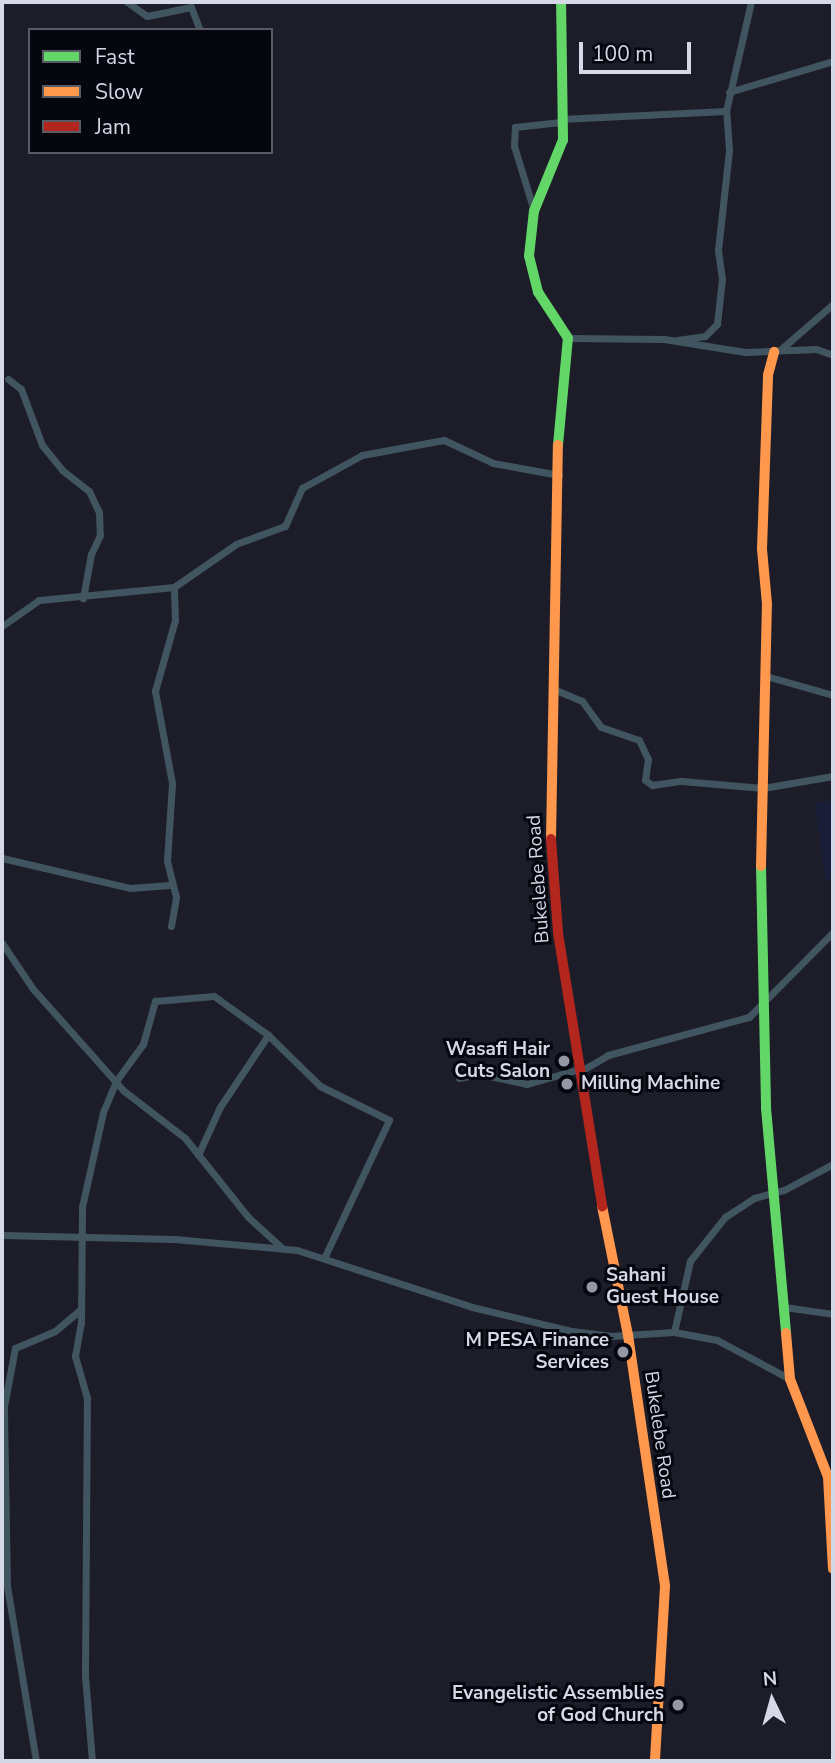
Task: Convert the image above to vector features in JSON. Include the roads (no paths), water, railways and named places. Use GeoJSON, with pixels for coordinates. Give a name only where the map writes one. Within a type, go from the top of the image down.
{"type":"FeatureCollection","features":[{"type":"Feature","properties":{"kind":"street"},"geometry":{"type":"LineString","coordinates":[[127,2],[147,16],[191,7],[199,28]]}},
{"type":"Feature","properties":{"kind":"street"},"geometry":{"type":"LineString","coordinates":[[534,211],[563,140],[561,2]]}},
{"type":"Feature","properties":{"kind":"street"},"geometry":{"type":"LineString","coordinates":[[677,340],[705,336],[717,324],[722,279],[718,250],[729,150],[726,111],[751,2]]}},
{"type":"Feature","properties":{"kind":"street"},"geometry":{"type":"LineString","coordinates":[[729,92],[833,61]]}},
{"type":"Feature","properties":{"kind":"street"},"geometry":{"type":"LineString","coordinates":[[726,111],[561,120],[515,127],[514,146],[534,211],[532,273],[568,338],[677,340],[777,351],[816,348],[833,355]]}},
{"type":"Feature","properties":{"kind":"street"},"geometry":{"type":"LineString","coordinates":[[833,304],[777,351],[768,375],[762,549],[766,676],[763,788],[764,1004],[772,1192],[789,1379],[824,1465],[832,1503],[833,1569]]}},
{"type":"Feature","properties":{"kind":"street","name":"Bukelebe Road"},"geometry":{"type":"LineString","coordinates":[[568,338],[558,405],[556,690],[551,836],[558,933],[579,1071],[628,1335],[665,1586],[655,1761]]}},
{"type":"Feature","properties":{"kind":"street"},"geometry":{"type":"LineString","coordinates":[[8,379],[21,389],[47,452],[89,491],[99,512],[100,535],[91,554],[83,598]]}},
{"type":"Feature","properties":{"kind":"street"},"geometry":{"type":"LineString","coordinates":[[2,626],[40,600],[83,598],[174,587],[236,544],[285,526],[302,488],[362,455],[444,440],[493,463],[559,475]]}},
{"type":"Feature","properties":{"kind":"street"},"geometry":{"type":"LineString","coordinates":[[171,926],[176,897],[170,885],[172,783],[155,691],[175,620],[174,587]]}},
{"type":"Feature","properties":{"kind":"street"},"geometry":{"type":"LineString","coordinates":[[766,676],[833,695]]}},
{"type":"Feature","properties":{"kind":"street"},"geometry":{"type":"LineString","coordinates":[[556,690],[582,701],[601,727],[639,740],[648,759],[645,780],[652,785],[682,781],[763,788],[833,776]]}},
{"type":"Feature","properties":{"kind":"street"},"geometry":{"type":"LineString","coordinates":[[2,858],[130,888],[170,885]]}},
{"type":"Feature","properties":{"kind":"street"},"geometry":{"type":"LineString","coordinates":[[459,1078],[480,1074],[527,1084],[579,1071],[608,1055],[748,1017],[833,933]]}},
{"type":"Feature","properties":{"kind":"street"},"geometry":{"type":"LineString","coordinates":[[2,943],[33,989],[116,1081],[198,1155],[247,1217],[281,1247]]}},
{"type":"Feature","properties":{"kind":"street"},"geometry":{"type":"LineString","coordinates":[[92,1761],[85,1687],[87,1398],[75,1356],[80,1310],[79,1241],[99,1125],[116,1081],[143,1044],[149,1010],[161,998],[215,996],[268,1035],[320,1086],[389,1120],[325,1256]]}},
{"type":"Feature","properties":{"kind":"street"},"geometry":{"type":"LineString","coordinates":[[198,1155],[220,1107],[268,1035]]}},
{"type":"Feature","properties":{"kind":"street"},"geometry":{"type":"LineString","coordinates":[[674,1332],[695,1253],[730,1213],[833,1164]]}},
{"type":"Feature","properties":{"kind":"street"},"geometry":{"type":"LineString","coordinates":[[2,1236],[79,1241],[174,1239],[281,1247],[325,1256],[491,1313],[587,1334],[674,1332],[731,1345],[789,1379]]}},
{"type":"Feature","properties":{"kind":"street"},"geometry":{"type":"LineString","coordinates":[[784,1307],[833,1314]]}},
{"type":"Feature","properties":{"kind":"street"},"geometry":{"type":"LineString","coordinates":[[36,1761],[7,1586],[3,1399],[15,1348],[55,1331],[80,1310]]}},
{"type":"Feature","properties":{"kind":"place","name":"Wasafi Hair Cuts Salon"},"geometry":{"type":"Point","coordinates":[564,1061]}},
{"type":"Feature","properties":{"kind":"place","name":"Milling Machine"},"geometry":{"type":"Point","coordinates":[567,1084]}},
{"type":"Feature","properties":{"kind":"place","name":"Sahani Guest House"},"geometry":{"type":"Point","coordinates":[592,1287]}},
{"type":"Feature","properties":{"kind":"place","name":"M PESA Finance Services"},"geometry":{"type":"Point","coordinates":[623,1352]}},
{"type":"Feature","properties":{"kind":"place","name":"Evangelistic Assemblies of God Church"},"geometry":{"type":"Point","coordinates":[678,1705]}}]}
